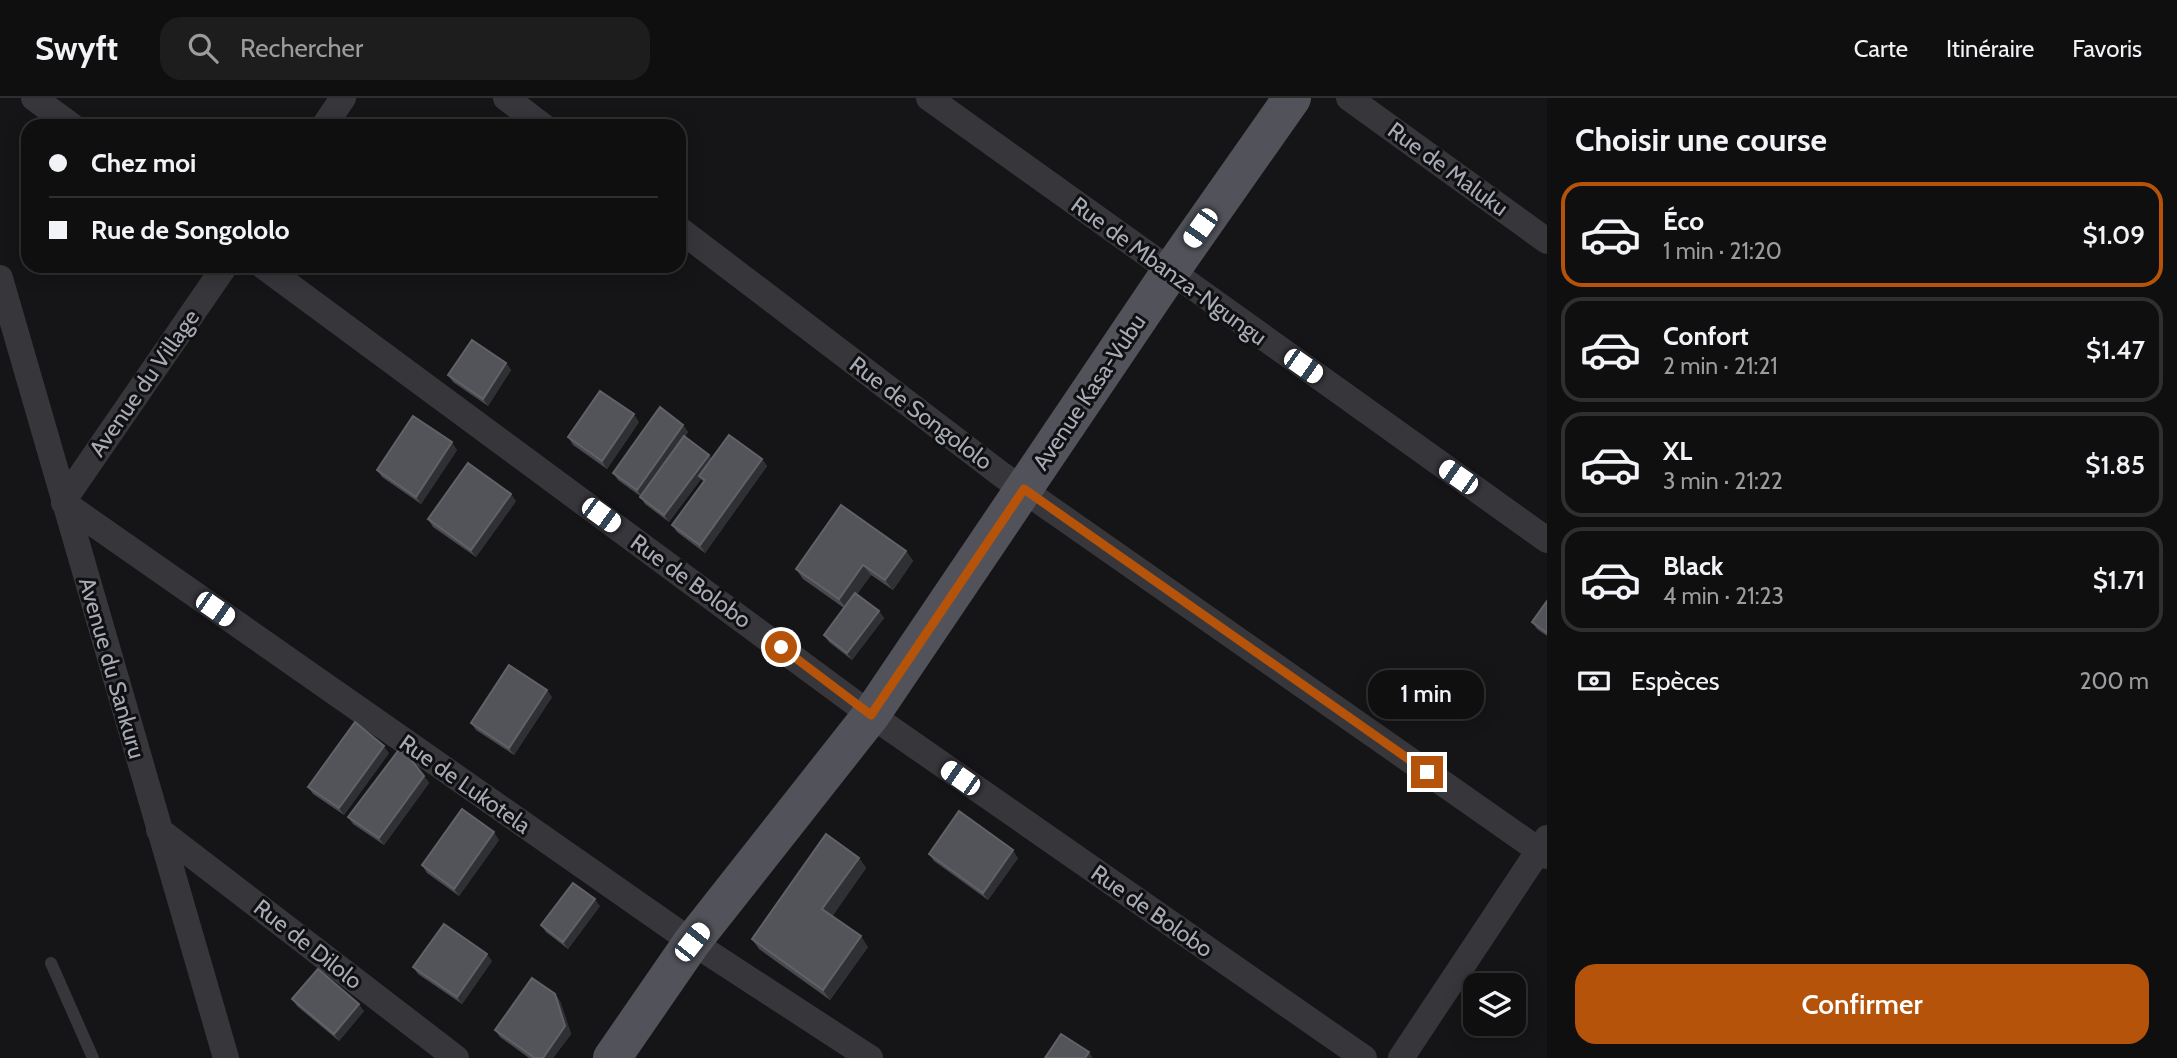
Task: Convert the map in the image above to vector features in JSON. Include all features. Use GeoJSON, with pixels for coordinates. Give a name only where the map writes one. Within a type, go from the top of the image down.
{"type":"FeatureCollection","features":[{"type":"Feature","properties":{"kind":"main road","name":"Avenue Kasa-Vubu"},"geometry":{"type":"LineString","coordinates":[[612,1058],[692,942],[871,715],[1170,272],[1292,98]]}},
{"type":"Feature","properties":{"kind":"street"},"geometry":{"type":"LineString","coordinates":[[34,98],[62,119]]}},
{"type":"Feature","properties":{"kind":"street"},"geometry":{"type":"LineString","coordinates":[[329,119],[343,98]]}},
{"type":"Feature","properties":{"kind":"street"},"geometry":{"type":"LineString","coordinates":[[506,98],[534,119]]}},
{"type":"Feature","properties":{"kind":"street","name":"Rue de Mbanza-Ngungu"},"geometry":{"type":"LineString","coordinates":[[929,98],[1547,540]]}},
{"type":"Feature","properties":{"kind":"street","name":"Rue de Maluku"},"geometry":{"type":"LineString","coordinates":[[1349,98],[1547,241]]}},
{"type":"Feature","properties":{"kind":"street","name":"Rue de Songololo"},"geometry":{"type":"LineString","coordinates":[[686,234],[1024,489],[1544,848]]}},
{"type":"Feature","properties":{"kind":"street","name":"Avenue du Village"},"geometry":{"type":"LineString","coordinates":[[64,502],[220,273]]}},
{"type":"Feature","properties":{"kind":"street","name":"Rue de Bolobo"},"geometry":{"type":"LineString","coordinates":[[272,273],[871,715],[1363,1058]]}},
{"type":"Feature","properties":{"kind":"street","name":"Avenue du Sankuru"},"geometry":{"type":"LineString","coordinates":[[0,278],[226,1058]]}},
{"type":"Feature","properties":{"kind":"street","name":"Rue de Lukotela"},"geometry":{"type":"LineString","coordinates":[[64,502],[692,942],[870,1058]]}},
{"type":"Feature","properties":{"kind":"street","name":"Rue de Dilolo"},"geometry":{"type":"LineString","coordinates":[[159,830],[456,1058]]}},
{"type":"Feature","properties":{"kind":"street"},"geometry":{"type":"LineString","coordinates":[[1401,1058],[1544,848]]}},
{"type":"Feature","properties":{"kind":"lane"},"geometry":{"type":"LineString","coordinates":[[51,963],[93,1058]]}},
{"type":"Feature","properties":{"kind":"building"},"geometry":{"type":"Polygon","coordinates":[[[472,340],[506,363],[483,399],[448,375],[472,340]]]}},
{"type":"Feature","properties":{"kind":"building"},"geometry":{"type":"Polygon","coordinates":[[[600,391],[634,414],[602,461],[568,437],[600,391]]]}},
{"type":"Feature","properties":{"kind":"building"},"geometry":{"type":"Polygon","coordinates":[[[660,407],[683,425],[637,490],[613,473],[660,407]]]}},
{"type":"Feature","properties":{"kind":"building"},"geometry":{"type":"Polygon","coordinates":[[[413,416],[452,442],[416,497],[377,470],[413,416]]]}},
{"type":"Feature","properties":{"kind":"building"},"geometry":{"type":"Polygon","coordinates":[[[729,435],[762,459],[700,545],[672,525],[705,480],[699,476],[729,435]]]}},
{"type":"Feature","properties":{"kind":"building"},"geometry":{"type":"Polygon","coordinates":[[[684,436],[709,455],[664,515],[640,497],[684,436]]]}},
{"type":"Feature","properties":{"kind":"building"},"geometry":{"type":"Polygon","coordinates":[[[468,463],[511,494],[471,550],[428,519],[468,463]]]}},
{"type":"Feature","properties":{"kind":"building"},"geometry":{"type":"Polygon","coordinates":[[[841,505],[906,551],[885,580],[863,565],[839,599],[796,569],[841,505]]]}},
{"type":"Feature","properties":{"kind":"building"},"geometry":{"type":"Polygon","coordinates":[[[855,593],[879,611],[847,653],[824,635],[855,593]]]}},
{"type":"Feature","properties":{"kind":"building"},"geometry":{"type":"Polygon","coordinates":[[[1547,601],[1547,633],[1532,622],[1547,601]]]}},
{"type":"Feature","properties":{"kind":"building"},"geometry":{"type":"Polygon","coordinates":[[[509,665],[547,690],[509,748],[471,723],[509,665]]]}},
{"type":"Feature","properties":{"kind":"building"},"geometry":{"type":"Polygon","coordinates":[[[355,722],[384,746],[339,808],[308,787],[355,722]]]}},
{"type":"Feature","properties":{"kind":"building"},"geometry":{"type":"Polygon","coordinates":[[[401,747],[424,776],[379,838],[348,817],[401,747]]]}},
{"type":"Feature","properties":{"kind":"building"},"geometry":{"type":"Polygon","coordinates":[[[462,809],[494,832],[454,889],[422,865],[462,809]]]}},
{"type":"Feature","properties":{"kind":"building"},"geometry":{"type":"Polygon","coordinates":[[[959,811],[1013,850],[983,893],[929,854],[959,811]]]}},
{"type":"Feature","properties":{"kind":"building"},"geometry":{"type":"Polygon","coordinates":[[[826,834],[859,858],[822,909],[861,936],[823,990],[752,939],[826,834]]]}},
{"type":"Feature","properties":{"kind":"building"},"geometry":{"type":"Polygon","coordinates":[[[573,883],[595,899],[563,942],[541,925],[573,883]]]}},
{"type":"Feature","properties":{"kind":"building"},"geometry":{"type":"Polygon","coordinates":[[[444,924],[487,954],[457,997],[413,967],[444,924]]]}},
{"type":"Feature","properties":{"kind":"building"},"geometry":{"type":"Polygon","coordinates":[[[318,969],[359,1004],[334,1034],[292,999],[318,969]]]}},
{"type":"Feature","properties":{"kind":"building"},"geometry":{"type":"Polygon","coordinates":[[[532,978],[555,994],[565,1026],[543,1058],[535,1058],[495,1030],[532,978]]]}},
{"type":"Feature","properties":{"kind":"building"},"geometry":{"type":"Polygon","coordinates":[[[1061,1034],[1089,1052],[1085,1058],[1045,1058],[1061,1034]]]}},
{"type":"Feature","properties":{"kind":"route"},"geometry":{"type":"LineString","coordinates":[[781,647],[871,715],[1024,489],[1427,772]]}}]}
